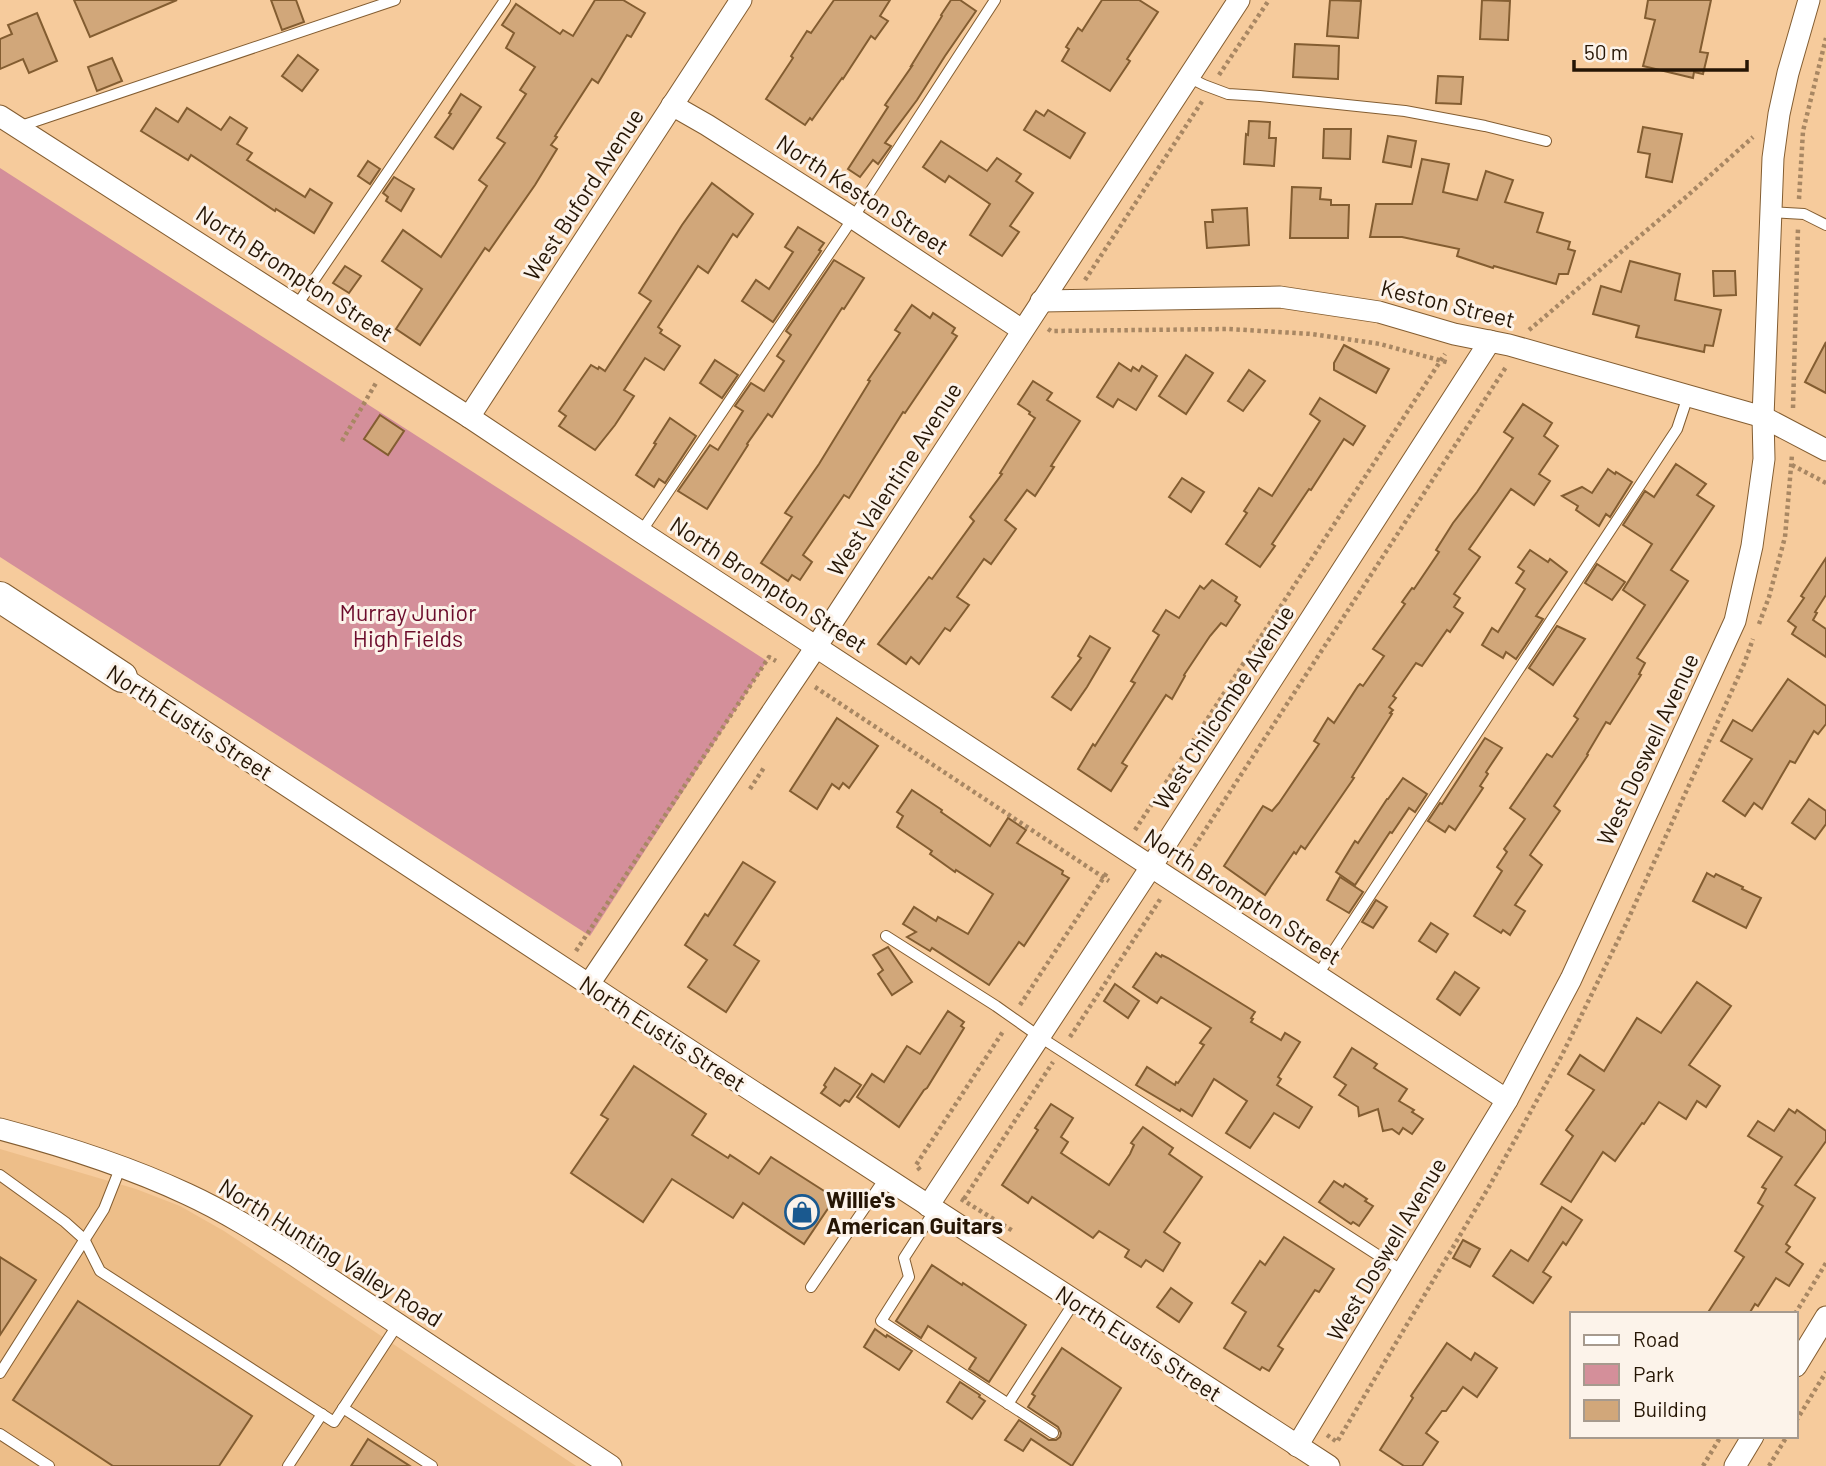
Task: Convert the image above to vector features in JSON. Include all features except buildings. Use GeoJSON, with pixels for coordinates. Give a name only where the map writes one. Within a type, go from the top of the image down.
{"type":"FeatureCollection","features":[{"type":"Feature","properties":{"kind":"main road","name":"North Eustis Street"},"geometry":{"type":"LineString","coordinates":[[0,597],[122,677]]}},
{"type":"Feature","properties":{"kind":"street","name":"West Buford Avenue"},"geometry":{"type":"LineString","coordinates":[[469,417],[741,0]]}},
{"type":"Feature","properties":{"kind":"street","name":"West Valentine Avenue"},"geometry":{"type":"LineString","coordinates":[[589,984],[816,647],[1239,0]]}},
{"type":"Feature","properties":{"kind":"street","name":"West Doswell Avenue"},"geometry":{"type":"LineString","coordinates":[[1297,1446],[1507,1100],[1571,979],[1735,621],[1752,547],[1764,459],[1763,417],[1773,158],[1788,73],[1810,0]]}},
{"type":"Feature","properties":{"kind":"street","name":"North Keston Street"},"geometry":{"type":"LineString","coordinates":[[672,105],[853,218],[1022,330]]}},
{"type":"Feature","properties":{"kind":"street","name":"North Brompton Street"},"geometry":{"type":"LineString","coordinates":[[9,122],[469,417],[1507,1100]]}},
{"type":"Feature","properties":{"kind":"street","name":"Keston Street"},"geometry":{"type":"LineString","coordinates":[[1041,301],[1280,297],[1379,312],[1763,417],[1826,450]]}},
{"type":"Feature","properties":{"kind":"street","name":"West Chilcombe Avenue"},"geometry":{"type":"LineString","coordinates":[[932,1208],[1490,341]]}},
{"type":"Feature","properties":{"kind":"street","name":"North Eustis Street"},"geometry":{"type":"LineString","coordinates":[[122,677],[1329,1466]]}},
{"type":"Feature","properties":{"kind":"street","name":"North Hunting Valley Road"},"geometry":{"type":"LineString","coordinates":[[1,1132],[61,1145],[121,1166],[188,1195],[242,1223],[611,1466]]}},
{"type":"Feature","properties":{"kind":"street"},"geometry":{"type":"LineString","coordinates":[[1798,1363],[1826,1317]]}},
{"type":"Feature","properties":{"kind":"street"},"geometry":{"type":"LineString","coordinates":[[1735,1466],[1753,1438]]}},
{"type":"Feature","properties":{"kind":"lane"},"geometry":{"type":"LineString","coordinates":[[9,122],[396,0]]}},
{"type":"Feature","properties":{"kind":"lane"},"geometry":{"type":"LineString","coordinates":[[297,305],[505,0]]}},
{"type":"Feature","properties":{"kind":"lane"},"geometry":{"type":"LineString","coordinates":[[642,532],[853,218],[995,0]]}},
{"type":"Feature","properties":{"kind":"lane"},"geometry":{"type":"LineString","coordinates":[[1188,77],[1228,94],[1405,111],[1546,141]]}},
{"type":"Feature","properties":{"kind":"lane"},"geometry":{"type":"LineString","coordinates":[[1772,212],[1804,214],[1826,225]]}},
{"type":"Feature","properties":{"kind":"lane"},"geometry":{"type":"LineString","coordinates":[[1317,976],[1677,429],[1688,396]]}},
{"type":"Feature","properties":{"kind":"lane"},"geometry":{"type":"LineString","coordinates":[[886,936],[1404,1272]]}},
{"type":"Feature","properties":{"kind":"lane"},"geometry":{"type":"LineString","coordinates":[[0,1373],[104,1209],[121,1166]]}},
{"type":"Feature","properties":{"kind":"lane"},"geometry":{"type":"LineString","coordinates":[[0,1175],[84,1239],[100,1271],[334,1422],[398,1324]]}},
{"type":"Feature","properties":{"kind":"lane"},"geometry":{"type":"LineString","coordinates":[[811,1287],[885,1178]]}},
{"type":"Feature","properties":{"kind":"lane"},"geometry":{"type":"LineString","coordinates":[[932,1208],[904,1258],[909,1277],[881,1321],[1053,1433]]}},
{"type":"Feature","properties":{"kind":"lane"},"geometry":{"type":"LineString","coordinates":[[1008,1404],[1075,1301]]}},
{"type":"Feature","properties":{"kind":"lane"},"geometry":{"type":"LineString","coordinates":[[343,1408],[432,1466]]}},
{"type":"Feature","properties":{"kind":"lane"},"geometry":{"type":"LineString","coordinates":[[288,1466],[322,1414]]}},
{"type":"Feature","properties":{"kind":"lane"},"geometry":{"type":"LineString","coordinates":[[0,1434],[49,1466]]}},
{"type":"Feature","properties":{"kind":"path"},"geometry":{"type":"LineString","coordinates":[[1083,283],[1269,0]]}},
{"type":"Feature","properties":{"kind":"path"},"geometry":{"type":"LineString","coordinates":[[964,1199],[1530,327],[1686,197],[1779,114]]}},
{"type":"Feature","properties":{"kind":"path"},"geometry":{"type":"LineString","coordinates":[[1045,326],[1051,331],[1229,329],[1312,334],[1380,344],[1450,363]]}},
{"type":"Feature","properties":{"kind":"path"},"geometry":{"type":"LineString","coordinates":[[1133,834],[1447,351]]}},
{"type":"Feature","properties":{"kind":"path"},"geometry":{"type":"LineString","coordinates":[[342,441],[387,364]]}},
{"type":"Feature","properties":{"kind":"path"},"geometry":{"type":"LineString","coordinates":[[1780,463],[1826,483]]}},
{"type":"Feature","properties":{"kind":"path"},"geometry":{"type":"LineString","coordinates":[[574,953],[769,657],[776,661]]}},
{"type":"Feature","properties":{"kind":"path"},"geometry":{"type":"LineString","coordinates":[[811,685],[1110,881]]}},
{"type":"Feature","properties":{"kind":"path"},"geometry":{"type":"LineString","coordinates":[[1796,1312],[1826,1263]]}},
{"type":"Feature","properties":{"kind":"path"},"geometry":{"type":"LineString","coordinates":[[1798,1418],[1826,1372]]}},
{"type":"Feature","properties":{"kind":"path"},"geometry":{"type":"LineString","coordinates":[[1703,1466],[1720,1438]]}},
{"type":"Feature","properties":{"kind":"path"},"geometry":{"type":"LineString","coordinates":[[1769,1466],[1786,1438]]}},
{"type":"Feature","properties":{"kind":"shaded area"},"geometry":{"type":"Polygon","coordinates":[[[0,1149],[136,1189],[180,1206],[224,1231],[576,1466],[0,1466],[0,1149]]]}},
{"type":"Feature","properties":{"kind":"green space","name":"Murray Junior High Fields"},"geometry":{"type":"Polygon","coordinates":[[[0,168],[767,661],[590,936],[0,557],[0,168]]]}},
{"type":"Feature","properties":{"kind":"place","name":"Willie's American Guitars"},"geometry":{"type":"Point","coordinates":[802,1212]}}]}
